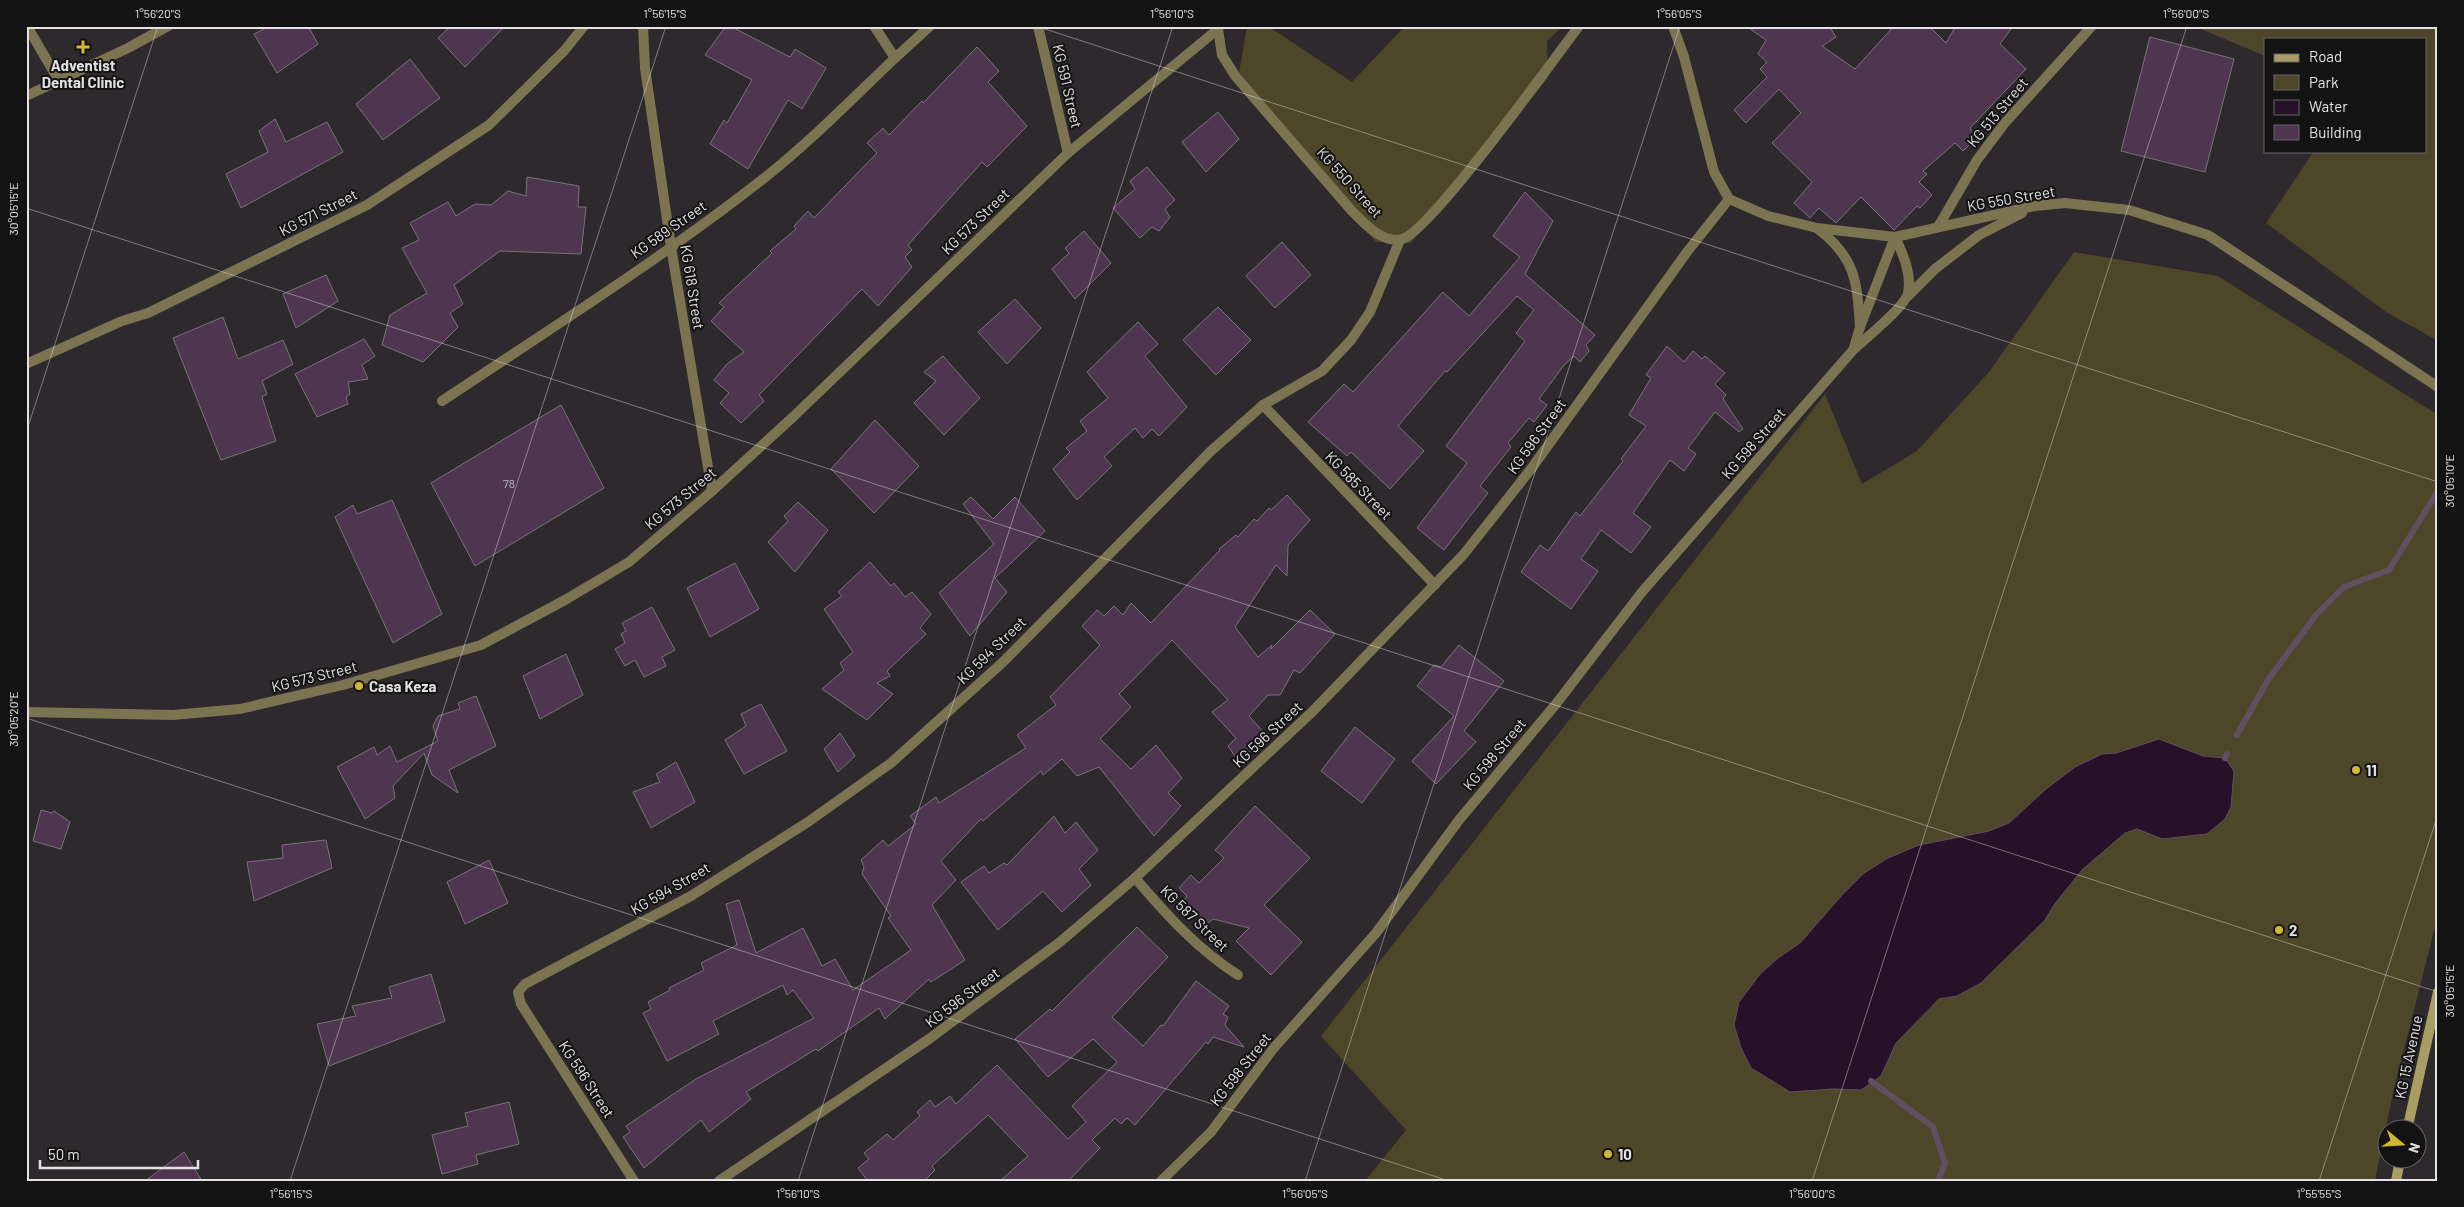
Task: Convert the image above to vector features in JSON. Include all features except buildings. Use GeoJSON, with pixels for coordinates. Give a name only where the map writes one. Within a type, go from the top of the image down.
{"type":"FeatureCollection","features":[{"type":"Feature","properties":{"kind":"main road","name":"KG 15 Avenue"},"geometry":{"type":"LineString","coordinates":[[2409,1120],[2438,992]]}},
{"type":"Feature","properties":{"kind":"street"},"geometry":{"type":"LineString","coordinates":[[27,26],[59,81]]}},
{"type":"Feature","properties":{"kind":"street"},"geometry":{"type":"LineString","coordinates":[[26,96],[128,48],[168,26]]}},
{"type":"Feature","properties":{"kind":"street","name":"KG 571 Street"},"geometry":{"type":"LineString","coordinates":[[26,364],[122,321],[148,314],[367,205],[489,125],[564,51],[584,26]]}},
{"type":"Feature","properties":{"kind":"street","name":"KG 618 Street"},"geometry":{"type":"LineString","coordinates":[[643,26],[645,68],[671,247],[712,491]]}},
{"type":"Feature","properties":{"kind":"street"},"geometry":{"type":"LineString","coordinates":[[874,26],[895,58],[930,26]]}},
{"type":"Feature","properties":{"kind":"street","name":"KG 591 Street"},"geometry":{"type":"LineString","coordinates":[[1038,26],[1068,152]]}},
{"type":"Feature","properties":{"kind":"street"},"geometry":{"type":"LineString","coordinates":[[1400,240],[1411,235],[1421,225],[1472,165],[1579,26]]}},
{"type":"Feature","properties":{"kind":"street"},"geometry":{"type":"LineString","coordinates":[[1673,26],[1684,57],[1714,172],[1729,199]]}},
{"type":"Feature","properties":{"kind":"street","name":"KG 513 Street"},"geometry":{"type":"LineString","coordinates":[[1938,227],[1977,160],[2004,124],[2092,26]]}},
{"type":"Feature","properties":{"kind":"street","name":"KG 573 Street"},"geometry":{"type":"LineString","coordinates":[[26,712],[173,715],[240,709],[343,686],[481,645],[565,600],[628,562],[712,491],[793,418],[1068,152],[1219,28]]}},
{"type":"Feature","properties":{"kind":"street","name":"KG 550 Street"},"geometry":{"type":"LineString","coordinates":[[1219,28],[1222,55],[1236,77],[1351,210],[1371,230],[1384,237],[1400,240]]}},
{"type":"Feature","properties":{"kind":"street","name":"KG 589 Street"},"geometry":{"type":"LineString","coordinates":[[442,401],[671,247],[764,178],[824,126],[895,58]]}},
{"type":"Feature","properties":{"kind":"street","name":"KG 550 Street"},"geometry":{"type":"LineString","coordinates":[[1729,199],[1768,216],[1817,228],[1895,237],[2035,206],[2065,203],[2129,210],[2208,235],[2438,388]]}},
{"type":"Feature","properties":{"kind":"street","name":"KG 596 Street"},"geometry":{"type":"LineString","coordinates":[[719,1181],[929,1040],[1060,942],[1135,878],[1312,712],[1464,554],[1531,470],[1687,252],[1729,199]]}},
{"type":"Feature","properties":{"kind":"street","name":"KG 598 Street"},"geometry":{"type":"LineString","coordinates":[[1162,1181],[1211,1132],[1273,1049],[1376,932],[1459,820],[1556,704],[1642,592],[1854,349],[1885,322],[1935,269],[1979,235],[2035,206]]}},
{"type":"Feature","properties":{"kind":"street"},"geometry":{"type":"LineString","coordinates":[[1817,228],[1835,242],[1850,265],[1857,286],[1860,327]]}},
{"type":"Feature","properties":{"kind":"street"},"geometry":{"type":"LineString","coordinates":[[1895,237],[1905,259],[1909,281],[1908,296]]}},
{"type":"Feature","properties":{"kind":"street","name":"KG 598 Street"},"geometry":{"type":"LineString","coordinates":[[1854,349],[1860,327],[1895,237]]}},
{"type":"Feature","properties":{"kind":"street","name":"KG 594 Street"},"geometry":{"type":"LineString","coordinates":[[518,992],[525,984],[691,896],[808,822],[890,763],[1002,663],[1211,451],[1263,405],[1322,371],[1351,340],[1370,312],[1400,240]]}},
{"type":"Feature","properties":{"kind":"street","name":"KG 585 Street"},"geometry":{"type":"LineString","coordinates":[[1263,405],[1435,585]]}},
{"type":"Feature","properties":{"kind":"street","name":"KG 587 Street"},"geometry":{"type":"LineString","coordinates":[[1135,878],[1165,913],[1213,959],[1238,975]]}},
{"type":"Feature","properties":{"kind":"street","name":"KG 596 Street"},"geometry":{"type":"LineString","coordinates":[[518,992],[520,1004],[634,1181]]}},
{"type":"Feature","properties":{"kind":"green space"},"geometry":{"type":"Polygon","coordinates":[[[1247,26],[1268,26],[1352,82],[1405,26],[1563,26],[1547,41],[1548,78],[1411,243],[1376,242],[1238,79],[1247,26]]]}},
{"type":"Feature","properties":{"kind":"green space"},"geometry":{"type":"Polygon","coordinates":[[[2194,26],[2438,26],[2438,341],[2386,312],[2266,223],[2313,152],[2426,152],[2426,38],[2264,38],[2264,56],[2194,26]]]}},
{"type":"Feature","properties":{"kind":"green space"},"geometry":{"type":"Polygon","coordinates":[[[2074,252],[2218,276],[2438,415],[2438,915],[2387,1120],[2376,1120],[2377,1170],[2375,1181],[1365,1181],[1406,1130],[1321,1036],[1825,394],[1862,484],[1917,451],[1989,372],[2074,252]]]}},
{"type":"Feature","properties":{"kind":"water"},"geometry":{"type":"Polygon","coordinates":[[[2159,739],[2203,756],[2225,758],[2234,771],[2231,807],[2225,819],[2207,834],[2162,839],[2137,829],[2125,833],[2082,870],[2054,905],[2045,920],[1981,983],[1957,996],[1939,999],[1896,1043],[1881,1076],[1861,1090],[1833,1089],[1790,1092],[1751,1068],[1741,1048],[1734,1025],[1739,1002],[1760,974],[1778,958],[1800,943],[1864,873],[1888,858],[1919,845],[1989,831],[2009,823],[2046,789],[2075,767],[2102,754],[2116,753],[2159,739]]]}},
{"type":"Feature","properties":{"kind":"waterway"},"geometry":{"type":"LineString","coordinates":[[2237,735],[2268,680],[2316,615],[2344,587],[2389,570],[2438,491]]}},
{"type":"Feature","properties":{"kind":"waterway"},"geometry":{"type":"LineString","coordinates":[[2225,758],[2227,754]]}},
{"type":"Feature","properties":{"kind":"waterway"},"geometry":{"type":"LineString","coordinates":[[1871,1081],[1933,1127],[1945,1163],[1938,1181]]}},
{"type":"Feature","properties":{"kind":"place","name":"Adventist Dental Clinic"},"geometry":{"type":"Point","coordinates":[83,47]}},
{"type":"Feature","properties":{"kind":"place","name":"Casa Keza"},"geometry":{"type":"Point","coordinates":[359,686]}},
{"type":"Feature","properties":{"kind":"place","name":"11"},"geometry":{"type":"Point","coordinates":[2356,770]}},
{"type":"Feature","properties":{"kind":"place","name":"2"},"geometry":{"type":"Point","coordinates":[2279,930]}},
{"type":"Feature","properties":{"kind":"place","name":"10"},"geometry":{"type":"Point","coordinates":[1608,1154]}}]}
